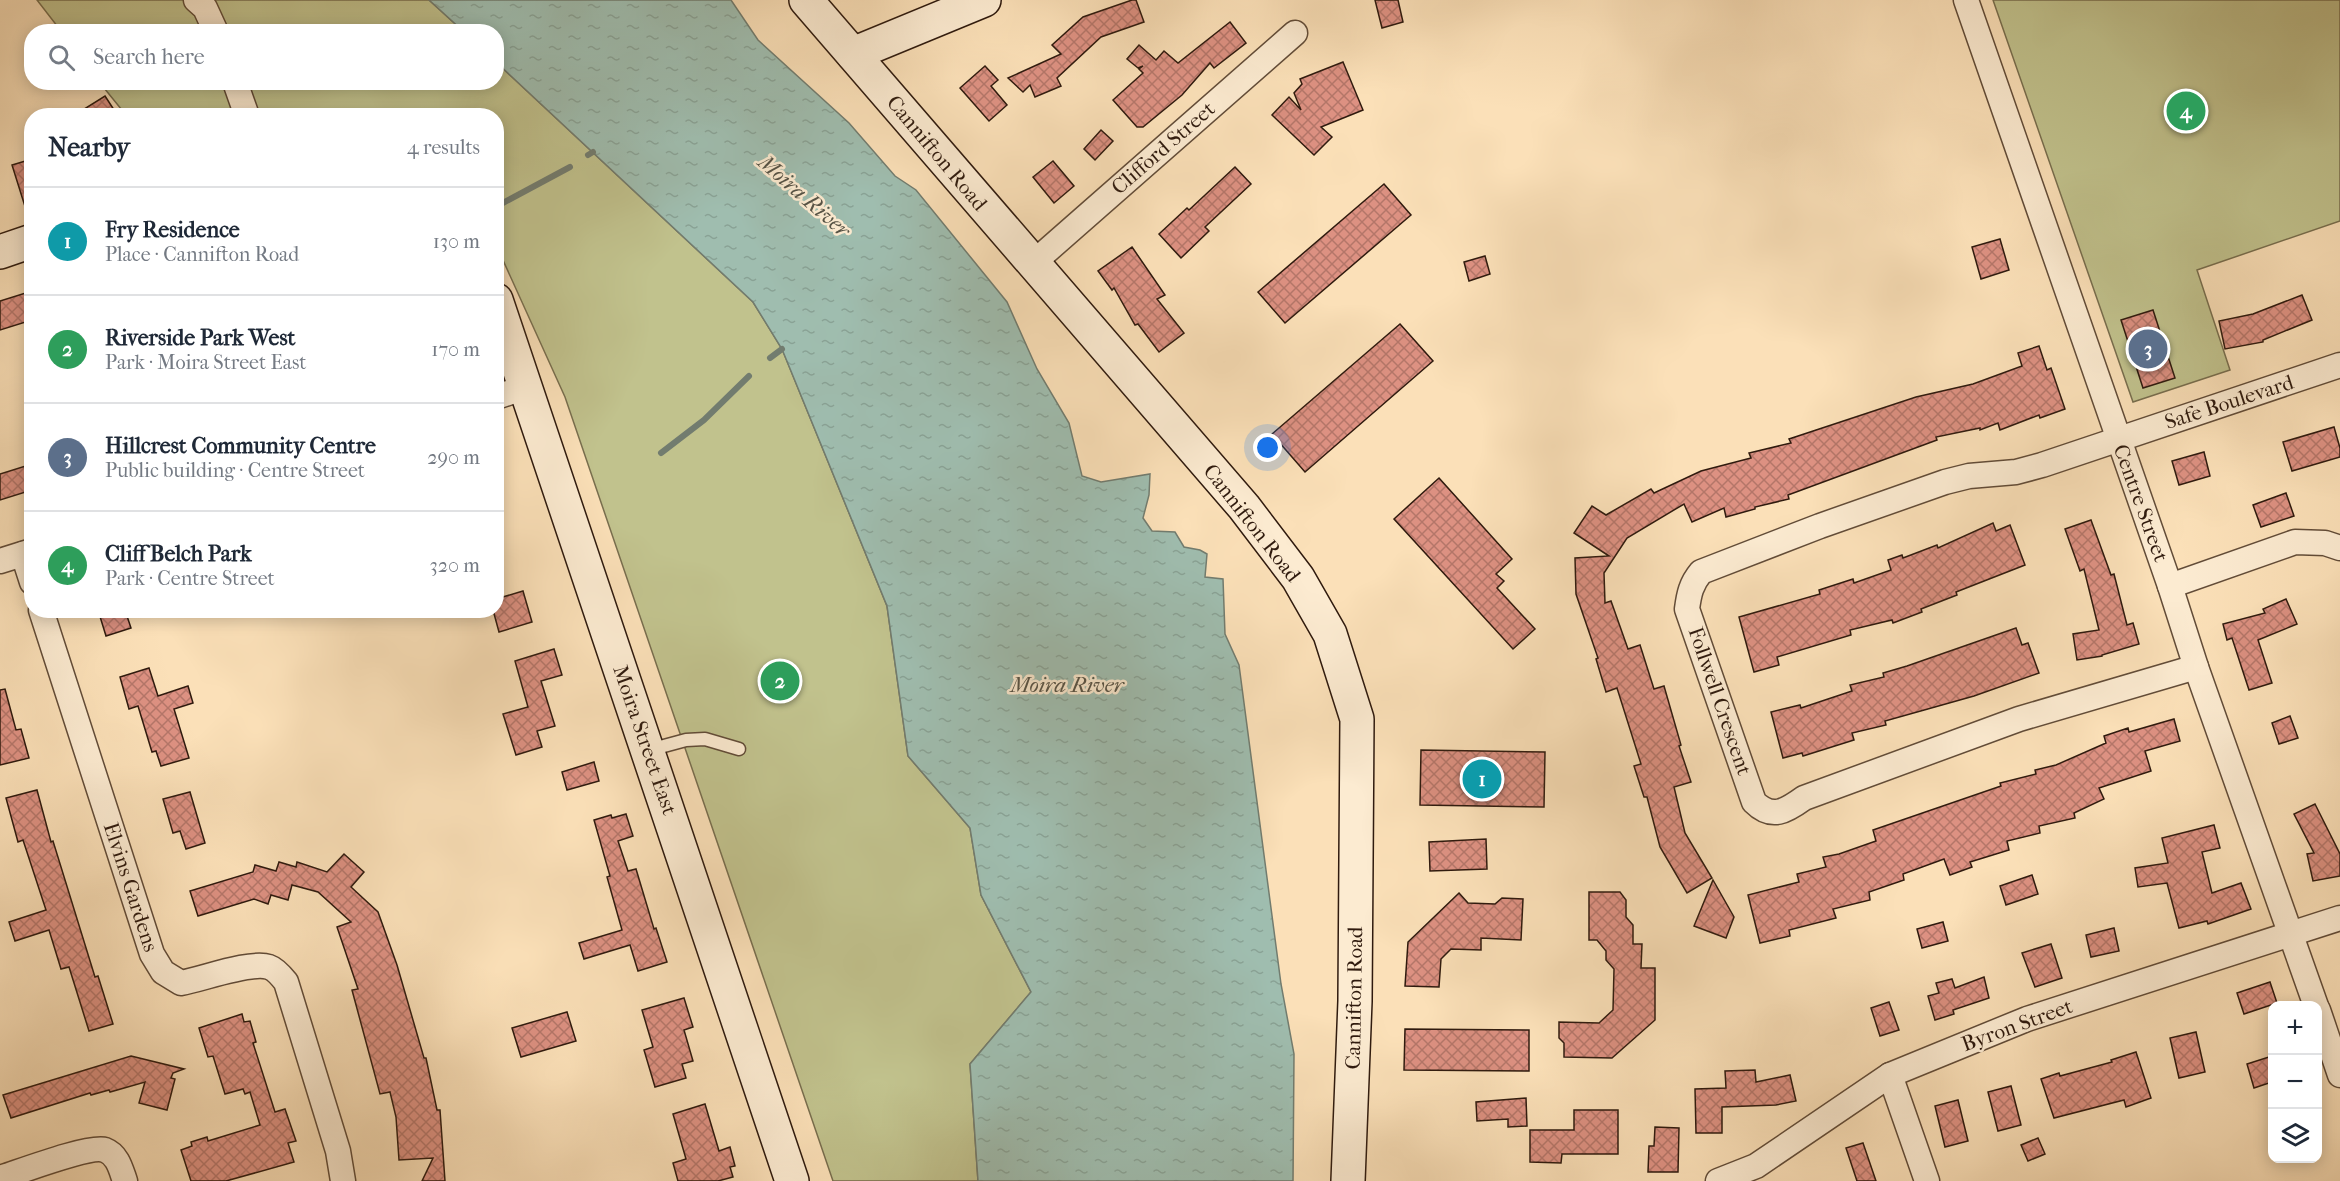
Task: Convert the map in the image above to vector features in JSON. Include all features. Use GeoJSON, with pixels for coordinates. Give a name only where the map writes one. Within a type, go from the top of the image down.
{"type":"FeatureCollection","features":[{"type":"Feature","properties":{"kind":"main road","name":"Cannifton Road"},"geometry":{"type":"LineString","coordinates":[[806,0],[1244,507],[1298,578],[1330,634],[1357,719],[1355,1001],[1348,1181]]}},
{"type":"Feature","properties":{"kind":"main road"},"geometry":{"type":"LineString","coordinates":[[853,54],[984,0]]}},
{"type":"Feature","properties":{"kind":"main road"},"geometry":{"type":"LineString","coordinates":[[0,252],[24,244]]}},
{"type":"Feature","properties":{"kind":"main road","name":"Moira Street East"},"geometry":{"type":"LineString","coordinates":[[504,349],[511,392],[648,751],[792,1181]]}},
{"type":"Feature","properties":{"kind":"street"},"geometry":{"type":"LineString","coordinates":[[196,0],[205,8],[212,24]]}},
{"type":"Feature","properties":{"kind":"street","name":"Centre Street"},"geometry":{"type":"LineString","coordinates":[[1966,0],[2018,142],[2196,668],[2315,1001]]}},
{"type":"Feature","properties":{"kind":"street","name":"Clifford Street"},"geometry":{"type":"LineString","coordinates":[[1032,264],[1295,33]]}},
{"type":"Feature","properties":{"kind":"street"},"geometry":{"type":"LineString","coordinates":[[238,90],[244,108]]}},
{"type":"Feature","properties":{"kind":"street","name":"Safe Boulevard"},"geometry":{"type":"LineString","coordinates":[[2118,439],[2340,365]]}},
{"type":"Feature","properties":{"kind":"street","name":"Follwell Crescent"},"geometry":{"type":"LineString","coordinates":[[2118,439],[2016,472],[1970,476],[1945,482],[1820,526],[1701,572],[1694,581],[1687,609],[1754,802],[1763,810],[1771,812],[1787,810],[1804,798],[2019,719],[2196,668]]}},
{"type":"Feature","properties":{"kind":"street"},"geometry":{"type":"LineString","coordinates":[[2170,586],[2295,542],[2325,543],[2340,548]]}},
{"type":"Feature","properties":{"kind":"street","name":"Elvins Gardens"},"geometry":{"type":"LineString","coordinates":[[44,618],[152,954],[163,972],[181,983],[206,979],[252,965],[271,967],[286,982],[338,1151],[343,1181]]}},
{"type":"Feature","properties":{"kind":"street","name":"Byron Street"},"geometry":{"type":"LineString","coordinates":[[1718,1181],[1756,1166],[1890,1075],[2027,1019],[2340,918]]}},
{"type":"Feature","properties":{"kind":"street"},"geometry":{"type":"LineString","coordinates":[[2322,1022],[2340,1075]]}},
{"type":"Feature","properties":{"kind":"street"},"geometry":{"type":"LineString","coordinates":[[1890,1075],[1927,1181]]}},
{"type":"Feature","properties":{"kind":"street"},"geometry":{"type":"LineString","coordinates":[[0,1178],[88,1151],[105,1150],[117,1159],[125,1181]]}},
{"type":"Feature","properties":{"kind":"lane"},"geometry":{"type":"LineString","coordinates":[[648,751],[686,740],[705,739],[739,749]]}},
{"type":"Feature","properties":{"kind":"green space"},"geometry":{"type":"Polygon","coordinates":[[[37,0],[429,0],[455,24],[56,24],[37,0]]]}},
{"type":"Feature","properties":{"kind":"green space"},"geometry":{"type":"Polygon","coordinates":[[[1993,0],[2340,0],[2340,221],[2197,270],[2230,370],[2133,402],[1993,0]]]}},
{"type":"Feature","properties":{"kind":"green space"},"geometry":{"type":"Polygon","coordinates":[[[504,70],[753,302],[782,349],[887,606],[908,756],[970,828],[981,895],[1031,992],[970,1064],[978,1181],[833,1181],[565,397],[504,262],[504,108],[120,108],[106,90],[504,90],[504,70]]]}},
{"type":"Feature","properties":{"kind":"water","name":"Moira River"},"geometry":{"type":"Polygon","coordinates":[[[429,0],[731,0],[758,40],[849,123],[895,176],[916,190],[1007,302],[1037,369],[1069,423],[1082,476],[1101,482],[1150,474],[1149,495],[1143,518],[1152,531],[1175,532],[1184,547],[1207,554],[1205,577],[1223,579],[1225,634],[1239,665],[1281,984],[1294,1054],[1293,1181],[978,1181],[970,1064],[1031,992],[981,895],[970,828],[908,756],[887,606],[782,349],[753,302],[504,70],[504,24],[455,24],[429,0]]]}},
{"type":"Feature","properties":{"kind":"building"},"geometry":{"type":"Polygon","coordinates":[[[1136,0],[1144,22],[1101,37],[1057,78],[1061,86],[1035,97],[1030,85],[1023,92],[1008,78],[1061,54],[1052,45],[1083,17],[1136,0]]]}},
{"type":"Feature","properties":{"kind":"building"},"geometry":{"type":"Polygon","coordinates":[[[1375,0],[1398,0],[1403,22],[1382,28],[1375,0]]]}},
{"type":"Feature","properties":{"kind":"building"},"geometry":{"type":"Polygon","coordinates":[[[1230,22],[1246,43],[1214,68],[1210,63],[1182,95],[1143,127],[1137,127],[1113,100],[1143,73],[1139,69],[1143,66],[1138,68],[1127,59],[1139,45],[1156,60],[1164,51],[1178,63],[1230,22]]]}},
{"type":"Feature","properties":{"kind":"building"},"geometry":{"type":"Polygon","coordinates":[[[1343,62],[1363,110],[1321,127],[1332,137],[1314,155],[1272,115],[1289,97],[1301,110],[1294,93],[1302,84],[1300,79],[1343,62]]]}},
{"type":"Feature","properties":{"kind":"building"},"geometry":{"type":"Polygon","coordinates":[[[985,66],[998,80],[991,86],[1007,105],[989,121],[960,88],[985,66]]]}},
{"type":"Feature","properties":{"kind":"building"},"geometry":{"type":"Polygon","coordinates":[[[105,96],[113,108],[86,108],[105,96]]]}},
{"type":"Feature","properties":{"kind":"building"},"geometry":{"type":"Polygon","coordinates":[[[1101,130],[1113,141],[1095,160],[1084,149],[1101,130]]]}},
{"type":"Feature","properties":{"kind":"building"},"geometry":{"type":"Polygon","coordinates":[[[24,161],[24,203],[12,165],[24,161]]]}},
{"type":"Feature","properties":{"kind":"building"},"geometry":{"type":"Polygon","coordinates":[[[1053,161],[1074,186],[1054,203],[1033,177],[1053,161]]]}},
{"type":"Feature","properties":{"kind":"building"},"geometry":{"type":"Polygon","coordinates":[[[1235,167],[1251,184],[1205,227],[1209,231],[1181,258],[1159,234],[1187,208],[1189,210],[1235,167]]]}},
{"type":"Feature","properties":{"kind":"building"},"geometry":{"type":"Polygon","coordinates":[[[1384,184],[1411,215],[1285,323],[1258,292],[1384,184]]]}},
{"type":"Feature","properties":{"kind":"building"},"geometry":{"type":"Polygon","coordinates":[[[2000,239],[2009,270],[1981,279],[1972,247],[2000,239]]]}},
{"type":"Feature","properties":{"kind":"building"},"geometry":{"type":"Polygon","coordinates":[[[1132,247],[1165,295],[1157,299],[1184,333],[1159,352],[1138,324],[1135,325],[1114,288],[1112,290],[1098,271],[1132,247]]]}},
{"type":"Feature","properties":{"kind":"building"},"geometry":{"type":"Polygon","coordinates":[[[1485,256],[1490,274],[1469,281],[1464,262],[1485,256]]]}},
{"type":"Feature","properties":{"kind":"building"},"geometry":{"type":"Polygon","coordinates":[[[24,294],[24,322],[0,330],[0,301],[24,294]]]}},
{"type":"Feature","properties":{"kind":"building"},"geometry":{"type":"Polygon","coordinates":[[[2302,295],[2312,320],[2263,340],[2263,342],[2225,349],[2219,321],[2253,314],[2302,295]]]}},
{"type":"Feature","properties":{"kind":"building"},"geometry":{"type":"Polygon","coordinates":[[[2153,310],[2175,378],[2143,388],[2121,320],[2153,310]]]}},
{"type":"Feature","properties":{"kind":"building"},"geometry":{"type":"Polygon","coordinates":[[[1400,324],[1433,361],[1305,472],[1272,434],[1400,324]]]}},
{"type":"Feature","properties":{"kind":"building"},"geometry":{"type":"Polygon","coordinates":[[[2039,346],[2047,370],[2051,368],[2065,409],[2040,418],[2039,415],[2000,430],[1998,423],[1980,430],[1980,428],[1936,437],[1937,440],[1788,495],[1789,499],[1726,517],[1724,508],[1692,522],[1684,504],[1627,538],[1604,573],[1605,603],[1611,601],[1628,649],[1640,645],[1654,689],[1664,686],[1681,745],[1679,746],[1691,782],[1674,787],[1685,833],[1712,878],[1687,893],[1660,847],[1647,797],[1644,797],[1634,766],[1641,764],[1617,688],[1606,692],[1596,659],[1598,658],[1576,594],[1575,558],[1609,556],[1574,533],[1592,506],[1606,515],[1651,489],[1654,493],[1701,471],[1751,458],[1749,453],[1791,443],[1789,439],[1916,397],[1973,384],[2022,366],[2018,353],[2039,346]]]}},
{"type":"Feature","properties":{"kind":"building"},"geometry":{"type":"Polygon","coordinates":[[[2334,427],[2340,457],[2292,471],[2283,442],[2334,427]]]}},
{"type":"Feature","properties":{"kind":"building"},"geometry":{"type":"Polygon","coordinates":[[[2204,452],[2210,476],[2179,485],[2172,461],[2204,452]]]}},
{"type":"Feature","properties":{"kind":"building"},"geometry":{"type":"Polygon","coordinates":[[[24,466],[24,492],[0,500],[0,474],[24,466]]]}},
{"type":"Feature","properties":{"kind":"building"},"geometry":{"type":"Polygon","coordinates":[[[1439,478],[1512,559],[1496,574],[1504,581],[1497,588],[1535,629],[1513,649],[1394,519],[1439,478]]]}},
{"type":"Feature","properties":{"kind":"building"},"geometry":{"type":"Polygon","coordinates":[[[2286,493],[2294,516],[2261,527],[2253,505],[2286,493]]]}},
{"type":"Feature","properties":{"kind":"building"},"geometry":{"type":"Polygon","coordinates":[[[2091,520],[2111,575],[2114,574],[2127,625],[2133,623],[2139,644],[2102,656],[2077,660],[2073,634],[2099,630],[2084,569],[2080,571],[2065,529],[2091,520]]]}},
{"type":"Feature","properties":{"kind":"building"},"geometry":{"type":"Polygon","coordinates":[[[1993,523],[1996,531],[2010,525],[2025,565],[1956,592],[1957,595],[1921,609],[1922,612],[1893,623],[1892,620],[1850,630],[1851,635],[1777,657],[1779,665],[1754,672],[1739,617],[1820,594],[1819,590],[1853,579],[1854,583],[1891,570],[1888,560],[1902,555],[1903,558],[1937,545],[1938,548],[1993,523]]]}},
{"type":"Feature","properties":{"kind":"building"},"geometry":{"type":"Polygon","coordinates":[[[523,591],[532,622],[499,632],[495,618],[504,618],[504,597],[523,591]]]}},
{"type":"Feature","properties":{"kind":"building"},"geometry":{"type":"Polygon","coordinates":[[[2286,599],[2297,624],[2258,640],[2272,683],[2249,690],[2232,638],[2227,640],[2223,624],[2265,613],[2263,609],[2286,599]]]}},
{"type":"Feature","properties":{"kind":"building"},"geometry":{"type":"Polygon","coordinates":[[[100,618],[128,618],[131,628],[106,636],[100,618]]]}},
{"type":"Feature","properties":{"kind":"building"},"geometry":{"type":"Polygon","coordinates":[[[2016,628],[2022,645],[2028,643],[2039,673],[1974,696],[1885,721],[1886,725],[1852,733],[1854,740],[1803,756],[1802,753],[1783,758],[1771,712],[1800,705],[1801,708],[1852,691],[1850,685],[1884,677],[1883,673],[2016,628]]]}},
{"type":"Feature","properties":{"kind":"building"},"geometry":{"type":"Polygon","coordinates":[[[554,649],[562,675],[541,681],[555,726],[537,731],[542,747],[516,755],[503,714],[528,707],[515,661],[554,649]]]}},
{"type":"Feature","properties":{"kind":"building"},"geometry":{"type":"Polygon","coordinates":[[[149,668],[158,696],[188,686],[193,703],[174,709],[189,758],[161,766],[156,751],[152,752],[138,706],[129,709],[120,677],[149,668]]]}},
{"type":"Feature","properties":{"kind":"building"},"geometry":{"type":"Polygon","coordinates":[[[5,689],[16,730],[21,729],[29,758],[0,765],[0,690],[5,689]]]}},
{"type":"Feature","properties":{"kind":"building"},"geometry":{"type":"Polygon","coordinates":[[[2290,716],[2298,738],[2279,744],[2272,723],[2290,716]]]}},
{"type":"Feature","properties":{"kind":"building"},"geometry":{"type":"Polygon","coordinates":[[[2174,719],[2180,741],[2145,751],[2151,771],[2099,788],[2104,799],[2074,813],[2075,818],[2039,826],[2040,833],[2007,841],[2009,850],[1970,862],[1972,867],[1950,875],[1944,859],[1903,874],[1904,880],[1869,892],[1870,900],[1833,909],[1836,918],[1789,930],[1790,936],[1760,943],[1748,895],[1799,882],[1797,874],[1826,867],[1823,857],[1876,841],[1873,830],[2001,786],[2000,783],[2036,774],[2035,770],[2056,765],[2106,743],[2104,736],[2128,728],[2129,732],[2174,719]]]}},
{"type":"Feature","properties":{"kind":"building"},"geometry":{"type":"Polygon","coordinates":[[[1421,750],[1545,752],[1544,807],[1420,805],[1421,750]]]}},
{"type":"Feature","properties":{"kind":"building"},"geometry":{"type":"Polygon","coordinates":[[[594,762],[599,781],[567,790],[562,772],[594,762]]]}},
{"type":"Feature","properties":{"kind":"building"},"geometry":{"type":"Polygon","coordinates":[[[37,790],[51,842],[53,841],[95,977],[98,976],[113,1024],[89,1031],[69,967],[61,969],[49,930],[15,941],[9,922],[46,910],[23,840],[18,842],[6,798],[37,790]]]}},
{"type":"Feature","properties":{"kind":"building"},"geometry":{"type":"Polygon","coordinates":[[[190,792],[205,843],[186,849],[180,831],[173,833],[163,799],[190,792]]]}},
{"type":"Feature","properties":{"kind":"building"},"geometry":{"type":"Polygon","coordinates":[[[2315,804],[2340,854],[2340,876],[2313,881],[2307,854],[2314,853],[2294,814],[2315,804]]]}},
{"type":"Feature","properties":{"kind":"building"},"geometry":{"type":"Polygon","coordinates":[[[626,814],[633,836],[618,841],[628,871],[636,869],[654,929],[656,928],[667,962],[638,971],[630,945],[584,959],[579,943],[622,930],[594,820],[626,814]]]}},
{"type":"Feature","properties":{"kind":"building"},"geometry":{"type":"Polygon","coordinates":[[[2214,825],[2220,848],[2202,852],[2212,893],[2241,883],[2251,909],[2208,924],[2207,921],[2179,928],[2167,883],[2138,887],[2135,868],[2168,863],[2162,838],[2214,825]]]}},
{"type":"Feature","properties":{"kind":"building"},"geometry":{"type":"Polygon","coordinates":[[[1486,839],[1487,869],[1430,871],[1429,842],[1486,839]]]}},
{"type":"Feature","properties":{"kind":"building"},"geometry":{"type":"Polygon","coordinates":[[[344,854],[364,872],[351,887],[378,912],[397,965],[424,1058],[426,1058],[437,1110],[440,1110],[445,1181],[422,1181],[433,1158],[399,1160],[396,1117],[390,1092],[380,1094],[352,990],[358,989],[337,927],[351,922],[318,892],[292,885],[288,900],[271,895],[268,904],[254,899],[198,916],[190,891],[253,872],[255,865],[276,871],[279,862],[296,867],[297,862],[327,872],[344,854]]]}},
{"type":"Feature","properties":{"kind":"building"},"geometry":{"type":"Polygon","coordinates":[[[2032,875],[2038,894],[2006,905],[2000,886],[2032,875]]]}},
{"type":"Feature","properties":{"kind":"building"},"geometry":{"type":"Polygon","coordinates":[[[1713,880],[1734,917],[1726,938],[1694,926],[1713,880]]]}},
{"type":"Feature","properties":{"kind":"building"},"geometry":{"type":"Polygon","coordinates":[[[1589,892],[1620,892],[1626,900],[1626,917],[1633,925],[1633,944],[1642,944],[1641,968],[1655,968],[1655,1020],[1612,1058],[1564,1057],[1564,1043],[1559,1038],[1559,1022],[1599,1023],[1613,1010],[1614,969],[1606,960],[1606,951],[1597,940],[1589,940],[1589,892]]]}},
{"type":"Feature","properties":{"kind":"building"},"geometry":{"type":"Polygon","coordinates":[[[1459,893],[1468,903],[1495,904],[1502,898],[1523,899],[1521,940],[1481,938],[1481,950],[1451,949],[1441,959],[1439,987],[1405,986],[1408,942],[1459,893]]]}},
{"type":"Feature","properties":{"kind":"building"},"geometry":{"type":"Polygon","coordinates":[[[1943,922],[1948,941],[1922,948],[1917,929],[1943,922]]]}},
{"type":"Feature","properties":{"kind":"building"},"geometry":{"type":"Polygon","coordinates":[[[2114,928],[2119,951],[2091,957],[2086,935],[2114,928]]]}},
{"type":"Feature","properties":{"kind":"building"},"geometry":{"type":"Polygon","coordinates":[[[2051,944],[2062,978],[2035,987],[2022,953],[2051,944]]]}},
{"type":"Feature","properties":{"kind":"building"},"geometry":{"type":"Polygon","coordinates":[[[1984,977],[1989,998],[1953,1010],[1954,1014],[1935,1020],[1928,996],[1939,993],[1936,983],[1952,979],[1955,988],[1984,977]]]}},
{"type":"Feature","properties":{"kind":"building"},"geometry":{"type":"Polygon","coordinates":[[[2270,982],[2276,1001],[2268,1001],[2268,1006],[2244,1014],[2237,993],[2270,982]]]}},
{"type":"Feature","properties":{"kind":"building"},"geometry":{"type":"Polygon","coordinates":[[[684,998],[693,1027],[684,1030],[693,1061],[682,1064],[686,1078],[655,1087],[644,1050],[653,1047],[642,1010],[684,998]]]}},
{"type":"Feature","properties":{"kind":"building"},"geometry":{"type":"Polygon","coordinates":[[[1889,1002],[1899,1030],[1880,1036],[1871,1008],[1889,1002]]]}},
{"type":"Feature","properties":{"kind":"building"},"geometry":{"type":"Polygon","coordinates":[[[567,1012],[576,1041],[521,1057],[512,1028],[567,1012]]]}},
{"type":"Feature","properties":{"kind":"building"},"geometry":{"type":"Polygon","coordinates":[[[242,1014],[244,1022],[250,1021],[256,1042],[253,1043],[275,1112],[285,1109],[296,1141],[288,1143],[294,1162],[226,1181],[191,1181],[181,1150],[192,1146],[191,1142],[207,1137],[208,1141],[260,1125],[250,1092],[245,1094],[243,1089],[225,1094],[213,1056],[208,1057],[199,1028],[242,1014]]]}},
{"type":"Feature","properties":{"kind":"building"},"geometry":{"type":"Polygon","coordinates":[[[1405,1029],[1529,1030],[1529,1071],[1404,1070],[1405,1029]]]}},
{"type":"Feature","properties":{"kind":"building"},"geometry":{"type":"Polygon","coordinates":[[[2196,1032],[2205,1072],[2179,1078],[2170,1038],[2196,1032]]]}},
{"type":"Feature","properties":{"kind":"building"},"geometry":{"type":"Polygon","coordinates":[[[2136,1052],[2151,1098],[2126,1107],[2124,1100],[2054,1118],[2041,1079],[2112,1062],[2111,1060],[2136,1052]]]}},
{"type":"Feature","properties":{"kind":"building"},"geometry":{"type":"Polygon","coordinates":[[[131,1056],[184,1069],[173,1073],[171,1078],[175,1079],[167,1110],[139,1103],[145,1082],[110,1092],[109,1090],[91,1095],[90,1093],[11,1118],[3,1095],[131,1056]]]}},
{"type":"Feature","properties":{"kind":"building"},"geometry":{"type":"Polygon","coordinates":[[[2268,1057],[2268,1083],[2254,1088],[2247,1064],[2268,1057]]]}},
{"type":"Feature","properties":{"kind":"building"},"geometry":{"type":"Polygon","coordinates":[[[1755,1070],[1756,1082],[1790,1075],[1796,1101],[1776,1105],[1722,1107],[1722,1133],[1696,1133],[1695,1089],[1726,1088],[1725,1071],[1755,1070]]]}},
{"type":"Feature","properties":{"kind":"building"},"geometry":{"type":"Polygon","coordinates":[[[2011,1086],[2021,1125],[1998,1131],[1988,1092],[2011,1086]]]}},
{"type":"Feature","properties":{"kind":"building"},"geometry":{"type":"Polygon","coordinates":[[[1526,1098],[1527,1126],[1508,1127],[1508,1119],[1477,1121],[1476,1102],[1526,1098]]]}},
{"type":"Feature","properties":{"kind":"building"},"geometry":{"type":"Polygon","coordinates":[[[1958,1100],[1968,1141],[1945,1147],[1935,1106],[1958,1100]]]}},
{"type":"Feature","properties":{"kind":"building"},"geometry":{"type":"Polygon","coordinates":[[[705,1104],[719,1151],[730,1147],[735,1166],[730,1167],[733,1177],[718,1181],[678,1181],[673,1163],[686,1159],[673,1114],[705,1104]]]}},
{"type":"Feature","properties":{"kind":"building"},"geometry":{"type":"Polygon","coordinates":[[[1574,1110],[1618,1110],[1618,1154],[1562,1154],[1561,1163],[1530,1162],[1530,1130],[1574,1130],[1574,1110]]]}},
{"type":"Feature","properties":{"kind":"building"},"geometry":{"type":"Polygon","coordinates":[[[1655,1127],[1679,1128],[1678,1172],[1648,1172],[1649,1146],[1654,1146],[1655,1127]]]}},
{"type":"Feature","properties":{"kind":"building"},"geometry":{"type":"Polygon","coordinates":[[[2038,1138],[2045,1154],[2028,1161],[2021,1145],[2038,1138]]]}},
{"type":"Feature","properties":{"kind":"building"},"geometry":{"type":"Polygon","coordinates":[[[1863,1143],[1876,1181],[1857,1181],[1846,1148],[1863,1143]]]}},
{"type":"Feature","properties":{"kind":"waterway"},"geometry":{"type":"LineString","coordinates":[[588,155],[593,152]]}},
{"type":"Feature","properties":{"kind":"waterway"},"geometry":{"type":"LineString","coordinates":[[504,202],[570,167]]}},
{"type":"Feature","properties":{"kind":"waterway"},"geometry":{"type":"LineString","coordinates":[[770,358],[782,349]]}},
{"type":"Feature","properties":{"kind":"waterway"},"geometry":{"type":"LineString","coordinates":[[661,453],[704,420],[749,376]]}},
{"type":"Feature","properties":{"kind":"place","name":"Cliff Belch Park"},"geometry":{"type":"Point","coordinates":[2186,111]}},
{"type":"Feature","properties":{"kind":"place","name":"Hillcrest Community Centre"},"geometry":{"type":"Point","coordinates":[2148,349]}},
{"type":"Feature","properties":{"kind":"place","name":"Riverside Park West"},"geometry":{"type":"Point","coordinates":[780,681]}},
{"type":"Feature","properties":{"kind":"place","name":"Fry Residence"},"geometry":{"type":"Point","coordinates":[1482,779]}}]}
